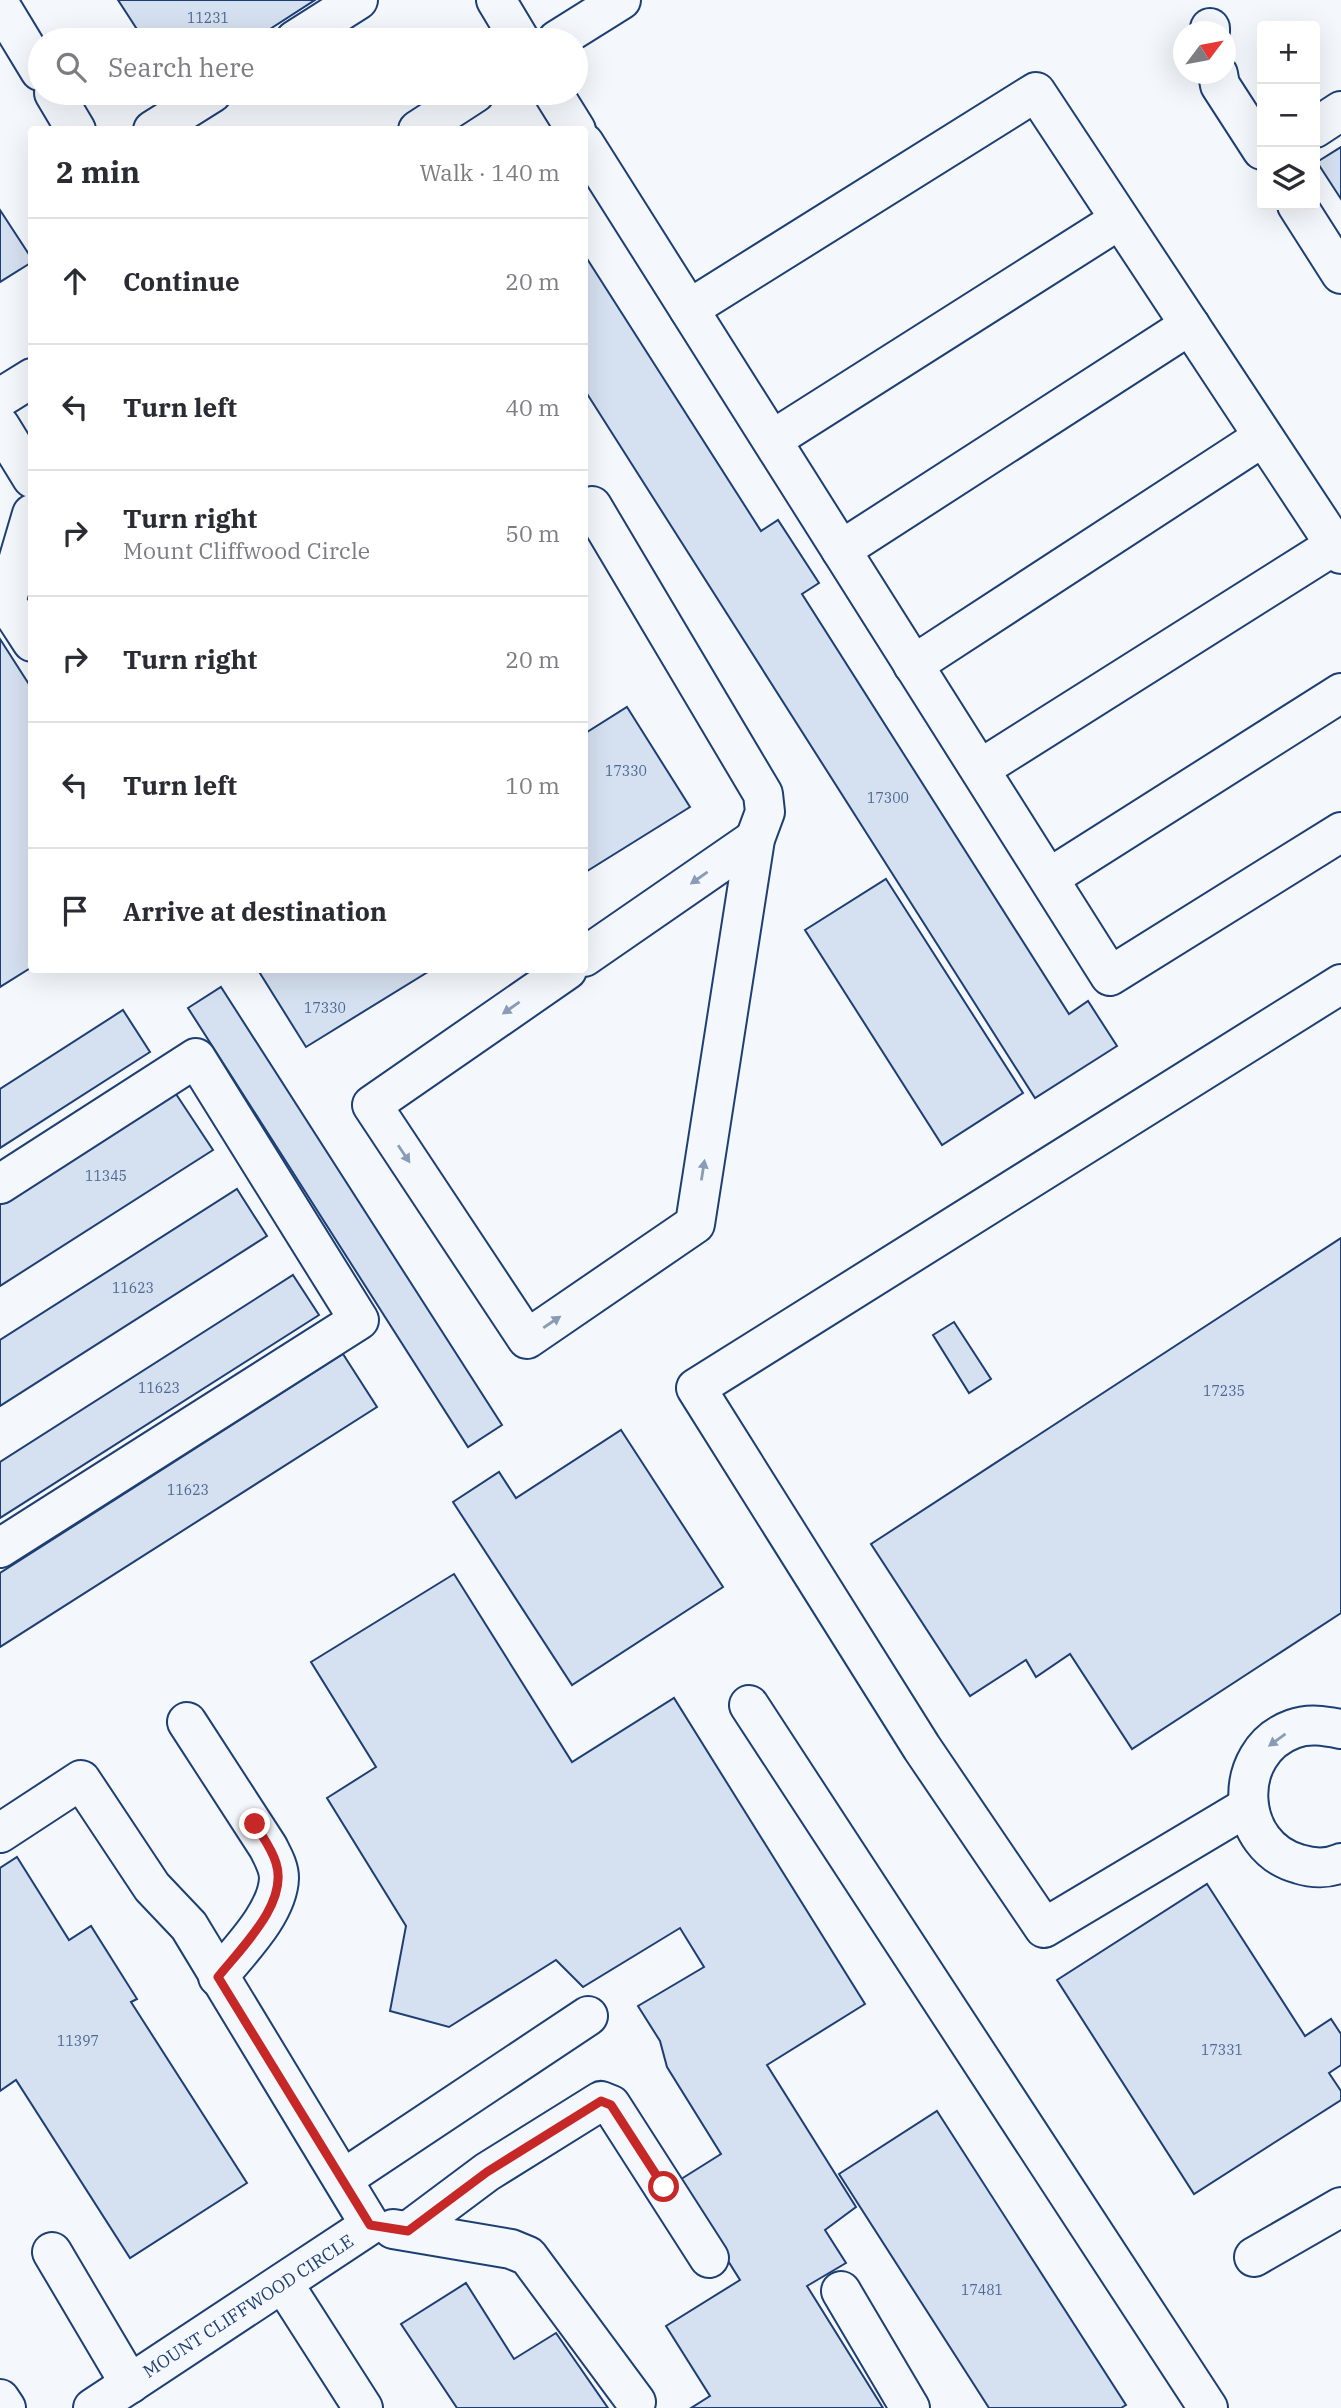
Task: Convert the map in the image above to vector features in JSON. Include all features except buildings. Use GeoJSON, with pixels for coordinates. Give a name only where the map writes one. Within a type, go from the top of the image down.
{"type":"FeatureCollection","features":[{"type":"Feature","properties":{"kind":"street"},"geometry":{"type":"LineString","coordinates":[[314,28],[358,0]]}},
{"type":"Feature","properties":{"kind":"street"},"geometry":{"type":"LineString","coordinates":[[496,0],[513,28]]}},
{"type":"Feature","properties":{"kind":"street"},"geometry":{"type":"LineString","coordinates":[[576,28],[621,0]]}},
{"type":"Feature","properties":{"kind":"street"},"geometry":{"type":"LineString","coordinates":[[5,24],[28,55]]}},
{"type":"Feature","properties":{"kind":"street"},"geometry":{"type":"LineString","coordinates":[[1220,84],[1260,147]]}},
{"type":"Feature","properties":{"kind":"street"},"geometry":{"type":"LineString","coordinates":[[689,309],[1036,92],[1338,549],[979,769]]}},
{"type":"Feature","properties":{"kind":"street"},"geometry":{"type":"LineString","coordinates":[[61,105],[74,126]]}},
{"type":"Feature","properties":{"kind":"street"},"geometry":{"type":"LineString","coordinates":[[159,126],[193,105]]}},
{"type":"Feature","properties":{"kind":"street"},"geometry":{"type":"LineString","coordinates":[[424,126],[457,105]]}},
{"type":"Feature","properties":{"kind":"street"},"geometry":{"type":"LineString","coordinates":[[560,105],[574,126]]}},
{"type":"Feature","properties":{"kind":"street"},"geometry":{"type":"LineString","coordinates":[[1320,125],[1341,111]]}},
{"type":"Feature","properties":{"kind":"street"},"geometry":{"type":"LineString","coordinates":[[588,149],[1110,976],[1341,832]]}},
{"type":"Feature","properties":{"kind":"street"},"geometry":{"type":"LineString","coordinates":[[1300,210],[1341,274]]}},
{"type":"Feature","properties":{"kind":"street"},"geometry":{"type":"LineString","coordinates":[[772,440],[1119,220]]}},
{"type":"Feature","properties":{"kind":"street"},"geometry":{"type":"LineString","coordinates":[[841,550],[1189,325]]}},
{"type":"Feature","properties":{"kind":"street"},"geometry":{"type":"LineString","coordinates":[[0,398],[28,380]]}},
{"type":"Feature","properties":{"kind":"street"},"geometry":{"type":"LineString","coordinates":[[0,426],[28,472]]}},
{"type":"Feature","properties":{"kind":"street"},"geometry":{"type":"LineString","coordinates":[[913,664],[1263,437]]}},
{"type":"Feature","properties":{"kind":"street"},"geometry":{"type":"LineString","coordinates":[[563,973],[372,1105],[527,1339],[695,1223],[755,839],[765,811],[763,794],[588,510]]}},
{"type":"Feature","properties":{"kind":"street"},"geometry":{"type":"LineString","coordinates":[[28,528],[6,602],[28,636]]}},
{"type":"Feature","properties":{"kind":"street"},"geometry":{"type":"LineString","coordinates":[[1049,878],[1341,693]]}},
{"type":"Feature","properties":{"kind":"street"},"geometry":{"type":"LineString","coordinates":[[588,954],[755,839]]}},
{"type":"Feature","properties":{"kind":"street"},"geometry":{"type":"LineString","coordinates":[[1247,1807],[1044,1928],[922,1748],[696,1388],[1341,984]]}},
{"type":"Feature","properties":{"kind":"street"},"geometry":{"type":"LineString","coordinates":[[0,1184],[196,1058],[359,1320],[0,1548]]}},
{"type":"Feature","properties":{"kind":"street"},"geometry":{"type":"LineString","coordinates":[[749,1705],[1208,2408]]}},
{"type":"Feature","properties":{"kind":"street"},"geometry":{"type":"LineString","coordinates":[[187,1722],[268,1846],[276,1863],[279,1879],[275,1898],[265,1917],[218,1977]]}},
{"type":"Feature","properties":{"kind":"street"},"geometry":{"type":"LineString","coordinates":[[1341,1729],[1317,1725],[1293,1729],[1272,1741],[1256,1760],[1248,1783],[1247,1807],[1255,1830],[1270,1849],[1290,1862],[1311,1868],[1341,1863]]}},
{"type":"Feature","properties":{"kind":"street","name":"MOUNT CLIFFWOOD CIRCLE"},"geometry":{"type":"LineString","coordinates":[[0,1833],[81,1780],[152,1887],[189,1926],[370,2225],[93,2408]]}},
{"type":"Feature","properties":{"kind":"street"},"geometry":{"type":"LineString","coordinates":[[343,2179],[588,2016]]}},
{"type":"Feature","properties":{"kind":"street"},"geometry":{"type":"LineString","coordinates":[[408,2231],[487,2172],[601,2101],[611,2105],[709,2258]]}},
{"type":"Feature","properties":{"kind":"street"},"geometry":{"type":"LineString","coordinates":[[1254,2257],[1341,2207]]}},
{"type":"Feature","properties":{"kind":"street"},"geometry":{"type":"LineString","coordinates":[[370,2225],[511,2249],[528,2256],[636,2402]]}},
{"type":"Feature","properties":{"kind":"street"},"geometry":{"type":"LineString","coordinates":[[52,2252],[130,2384]]}},
{"type":"Feature","properties":{"kind":"street"},"geometry":{"type":"LineString","coordinates":[[284,2283],[363,2408]]}},
{"type":"Feature","properties":{"kind":"street"},"geometry":{"type":"LineString","coordinates":[[841,2291],[910,2408]]}},
{"type":"Feature","properties":{"kind":"street"},"geometry":{"type":"LineString","coordinates":[[0,2399],[6,2408]]}},
{"type":"Feature","properties":{"kind":"route"},"geometry":{"type":"LineString","coordinates":[[255,1824],[276,1863],[279,1879],[275,1898],[265,1917],[218,1977],[370,2225],[408,2231],[487,2172],[601,2101],[611,2105],[664,2187]]}}]}
